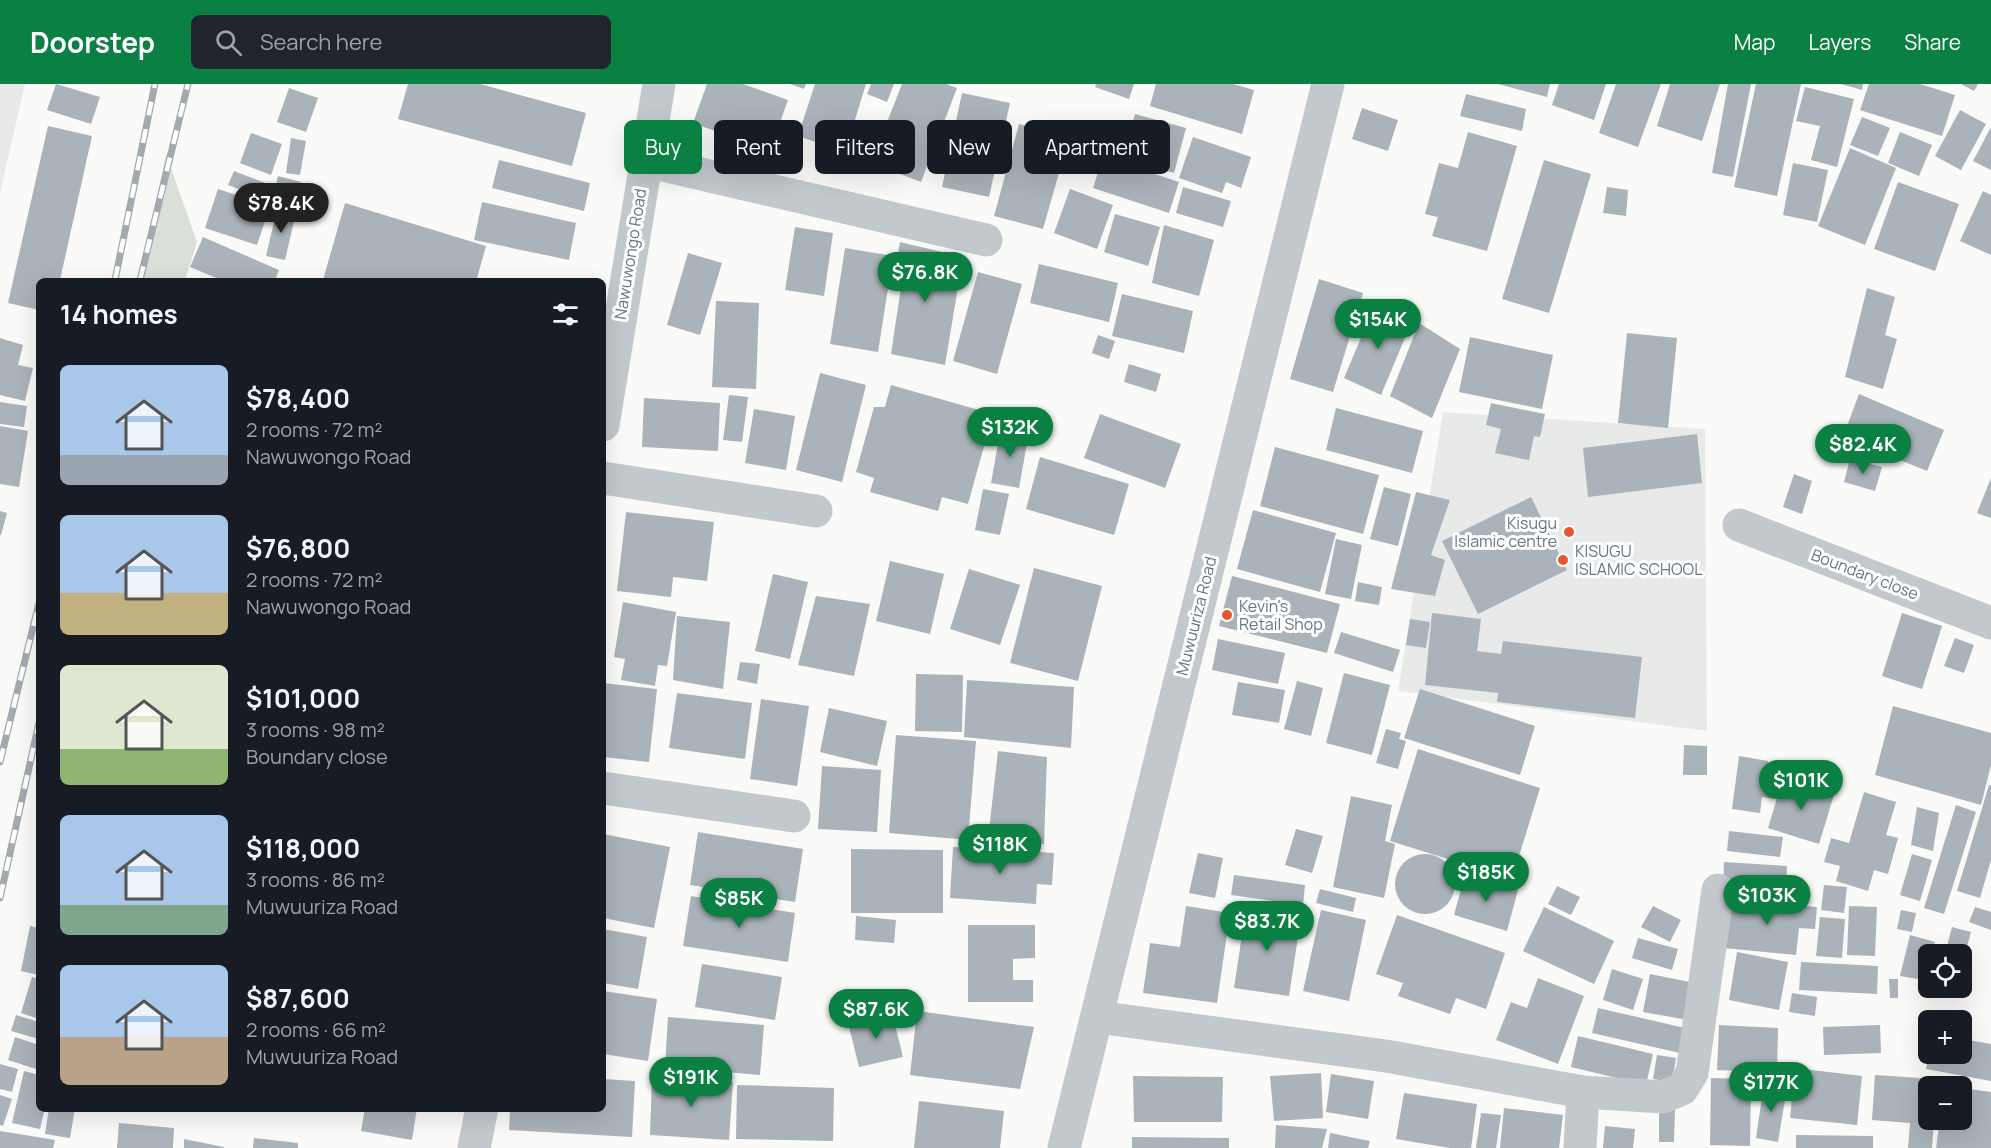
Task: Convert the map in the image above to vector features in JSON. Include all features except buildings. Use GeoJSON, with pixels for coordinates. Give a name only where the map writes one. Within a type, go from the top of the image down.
{"type":"FeatureCollection","features":[{"type":"Feature","properties":{"kind":"street","name":"Nawuwongo Road"},"geometry":{"type":"LineString","coordinates":[[652,120],[659,84]]}},
{"type":"Feature","properties":{"kind":"street","name":"Muwuuriza Road"},"geometry":{"type":"LineString","coordinates":[[1065,1148],[1328,84]]}},
{"type":"Feature","properties":{"kind":"street","name":"Nawuwongo Road"},"geometry":{"type":"LineString","coordinates":[[606,406],[643,174]]}},
{"type":"Feature","properties":{"kind":"street"},"geometry":{"type":"LineString","coordinates":[[701,174],[986,240]]}},
{"type":"Feature","properties":{"kind":"street"},"geometry":{"type":"LineString","coordinates":[[606,478],[816,511]]}},
{"type":"Feature","properties":{"kind":"street","name":"Boundary close"},"geometry":{"type":"LineString","coordinates":[[1739,525],[1991,623]]}},
{"type":"Feature","properties":{"kind":"street"},"geometry":{"type":"LineString","coordinates":[[606,788],[794,816]]}},
{"type":"Feature","properties":{"kind":"street"},"geometry":{"type":"LineString","coordinates":[[1097,1017],[1386,1056],[1583,1092],[1663,1097],[1682,1089],[1692,1073],[1718,890]]}},
{"type":"Feature","properties":{"kind":"street"},"geometry":{"type":"LineString","coordinates":[[1580,1148],[1583,1092]]}},
{"type":"Feature","properties":{"kind":"street"},"geometry":{"type":"LineString","coordinates":[[474,1148],[481,1112]]}},
{"type":"Feature","properties":{"kind":"shaded area"},"geometry":{"type":"Polygon","coordinates":[[[0,84],[25,84],[0,193],[0,84]]]}},
{"type":"Feature","properties":{"kind":"shaded area"},"geometry":{"type":"Polygon","coordinates":[[[166,154],[197,242],[186,278],[140,278],[166,154]]]}},
{"type":"Feature","properties":{"kind":"shaded area","name":"KISUGU ISLAMIC SCHOOL"},"geometry":{"type":"Polygon","coordinates":[[[1443,412],[1705,429],[1707,731],[1398,691],[1443,412]]]}},
{"type":"Feature","properties":{"kind":"railway"},"geometry":{"type":"LineString","coordinates":[[115,278],[155,84]]}},
{"type":"Feature","properties":{"kind":"railway"},"geometry":{"type":"LineString","coordinates":[[140,278],[188,84]]}},
{"type":"Feature","properties":{"kind":"railway"},"geometry":{"type":"LineString","coordinates":[[0,762],[36,615]]}},
{"type":"Feature","properties":{"kind":"railway"},"geometry":{"type":"LineString","coordinates":[[0,898],[36,736]]}},
{"type":"Feature","properties":{"kind":"place","name":"Kisugu Islamic centre"},"geometry":{"type":"Point","coordinates":[1569,532]}},
{"type":"Feature","properties":{"kind":"place","name":"KISUGU ISLAMIC SCHOOL"},"geometry":{"type":"Point","coordinates":[1563,560]}},
{"type":"Feature","properties":{"kind":"place","name":"Kevin's Retail Shop"},"geometry":{"type":"Point","coordinates":[1227,615]}}]}
